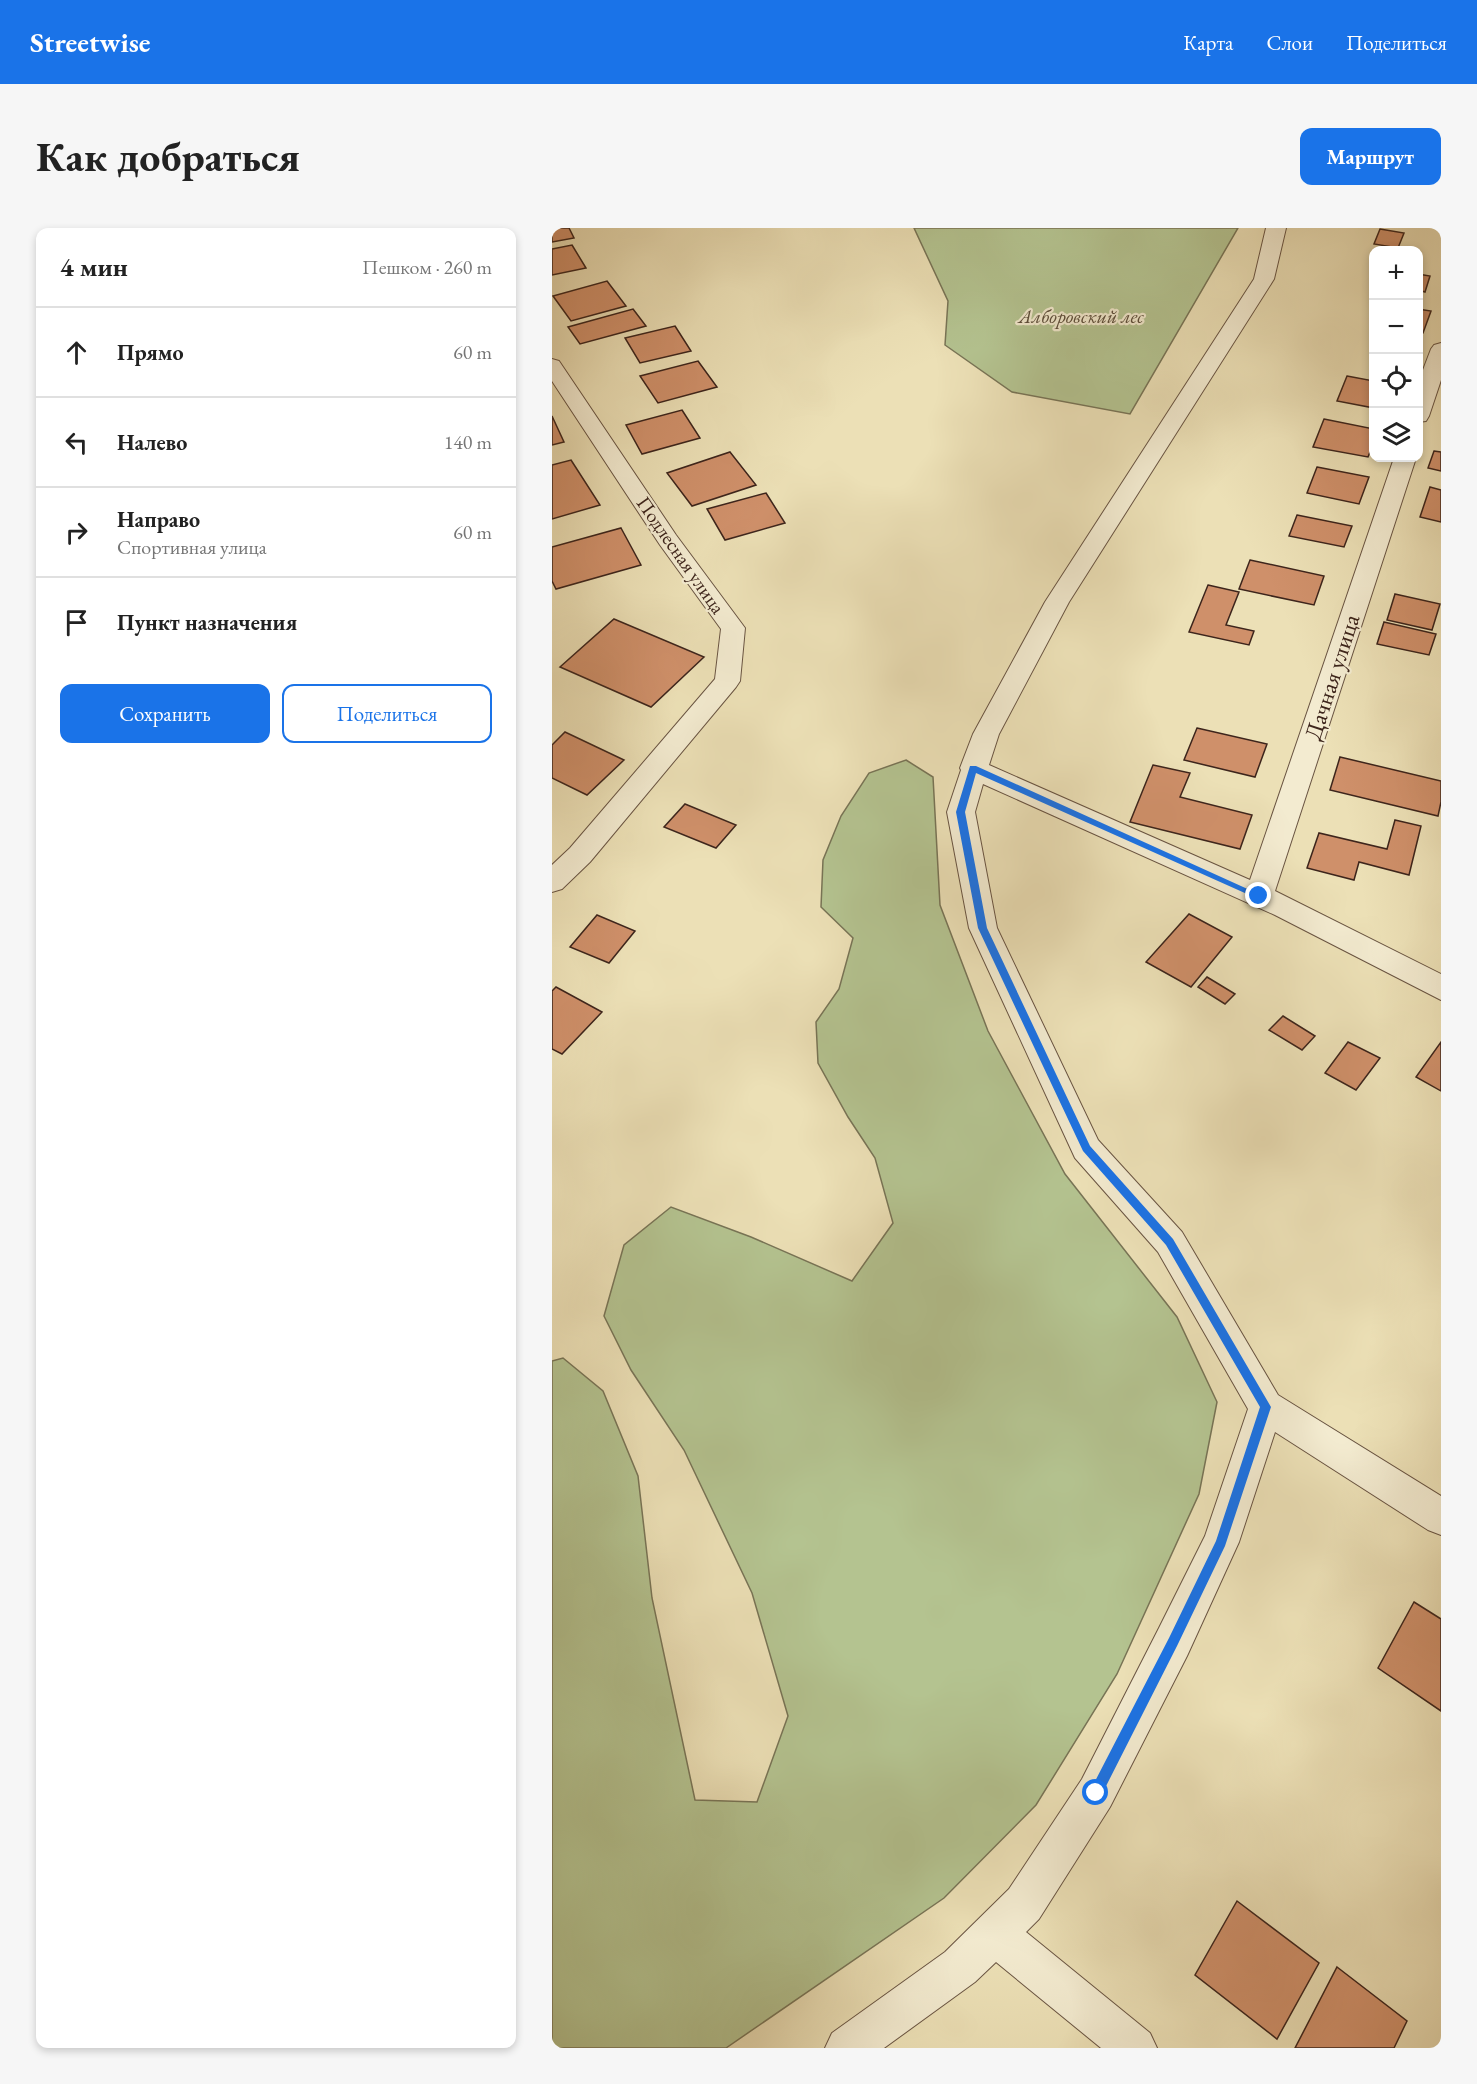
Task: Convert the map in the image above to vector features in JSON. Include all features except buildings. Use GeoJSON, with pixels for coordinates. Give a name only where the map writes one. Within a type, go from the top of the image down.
{"type":"FeatureCollection","features":[{"type":"Feature","properties":{"kind":"street"},"geometry":{"type":"LineString","coordinates":[[1276,228],[1264,279],[1057,602],[986,734],[973,768],[961,812],[983,928],[1086,1149],[1170,1242],[1266,1407],[1441,1517]]}},
{"type":"Feature","properties":{"kind":"street"},"geometry":{"type":"LineString","coordinates":[[1422,408],[1441,349]]}},
{"type":"Feature","properties":{"kind":"street","name":"Подлесная улица"},"geometry":{"type":"LineString","coordinates":[[552,365],[668,540],[733,628],[727,681],[580,855],[552,882]]}},
{"type":"Feature","properties":{"kind":"street","name":"Дачная улица"},"geometry":{"type":"LineString","coordinates":[[1259,896],[1404,462]]}},
{"type":"Feature","properties":{"kind":"street"},"geometry":{"type":"LineString","coordinates":[[973,768],[1259,896],[1441,988]]}},
{"type":"Feature","properties":{"kind":"street"},"geometry":{"type":"LineString","coordinates":[[847,2048],[960,1966],[1024,1904],[1101,1783],[1173,1642],[1221,1542],[1266,1407]]}},
{"type":"Feature","properties":{"kind":"street"},"geometry":{"type":"LineString","coordinates":[[994,1933],[1135,2048]]}},
{"type":"Feature","properties":{"kind":"green space","name":"Алборовский лес"},"geometry":{"type":"Polygon","coordinates":[[[914,228],[1238,228],[1130,414],[1012,392],[945,345],[948,301],[914,228]]]}},
{"type":"Feature","properties":{"kind":"green space"},"geometry":{"type":"Polygon","coordinates":[[[906,760],[933,777],[940,905],[988,1031],[1065,1174],[1177,1317],[1217,1402],[1199,1494],[1117,1674],[1036,1805],[944,1898],[726,2048],[552,2048],[552,1361],[563,1358],[603,1391],[638,1476],[652,1598],[695,1800],[757,1802],[788,1716],[752,1593],[684,1450],[631,1370],[604,1316],[624,1245],[671,1207],[751,1237],[852,1281],[893,1223],[875,1158],[848,1117],[818,1063],[816,1022],[839,989],[853,938],[821,907],[823,860],[841,816],[869,773],[906,760]]]}},
{"type":"Feature","properties":{"kind":"route"},"geometry":{"type":"LineString","coordinates":[[1096,1793],[1221,1542],[1266,1407],[1170,1242],[1086,1149],[983,928],[961,812],[973,768],[1259,896]]}}]}
